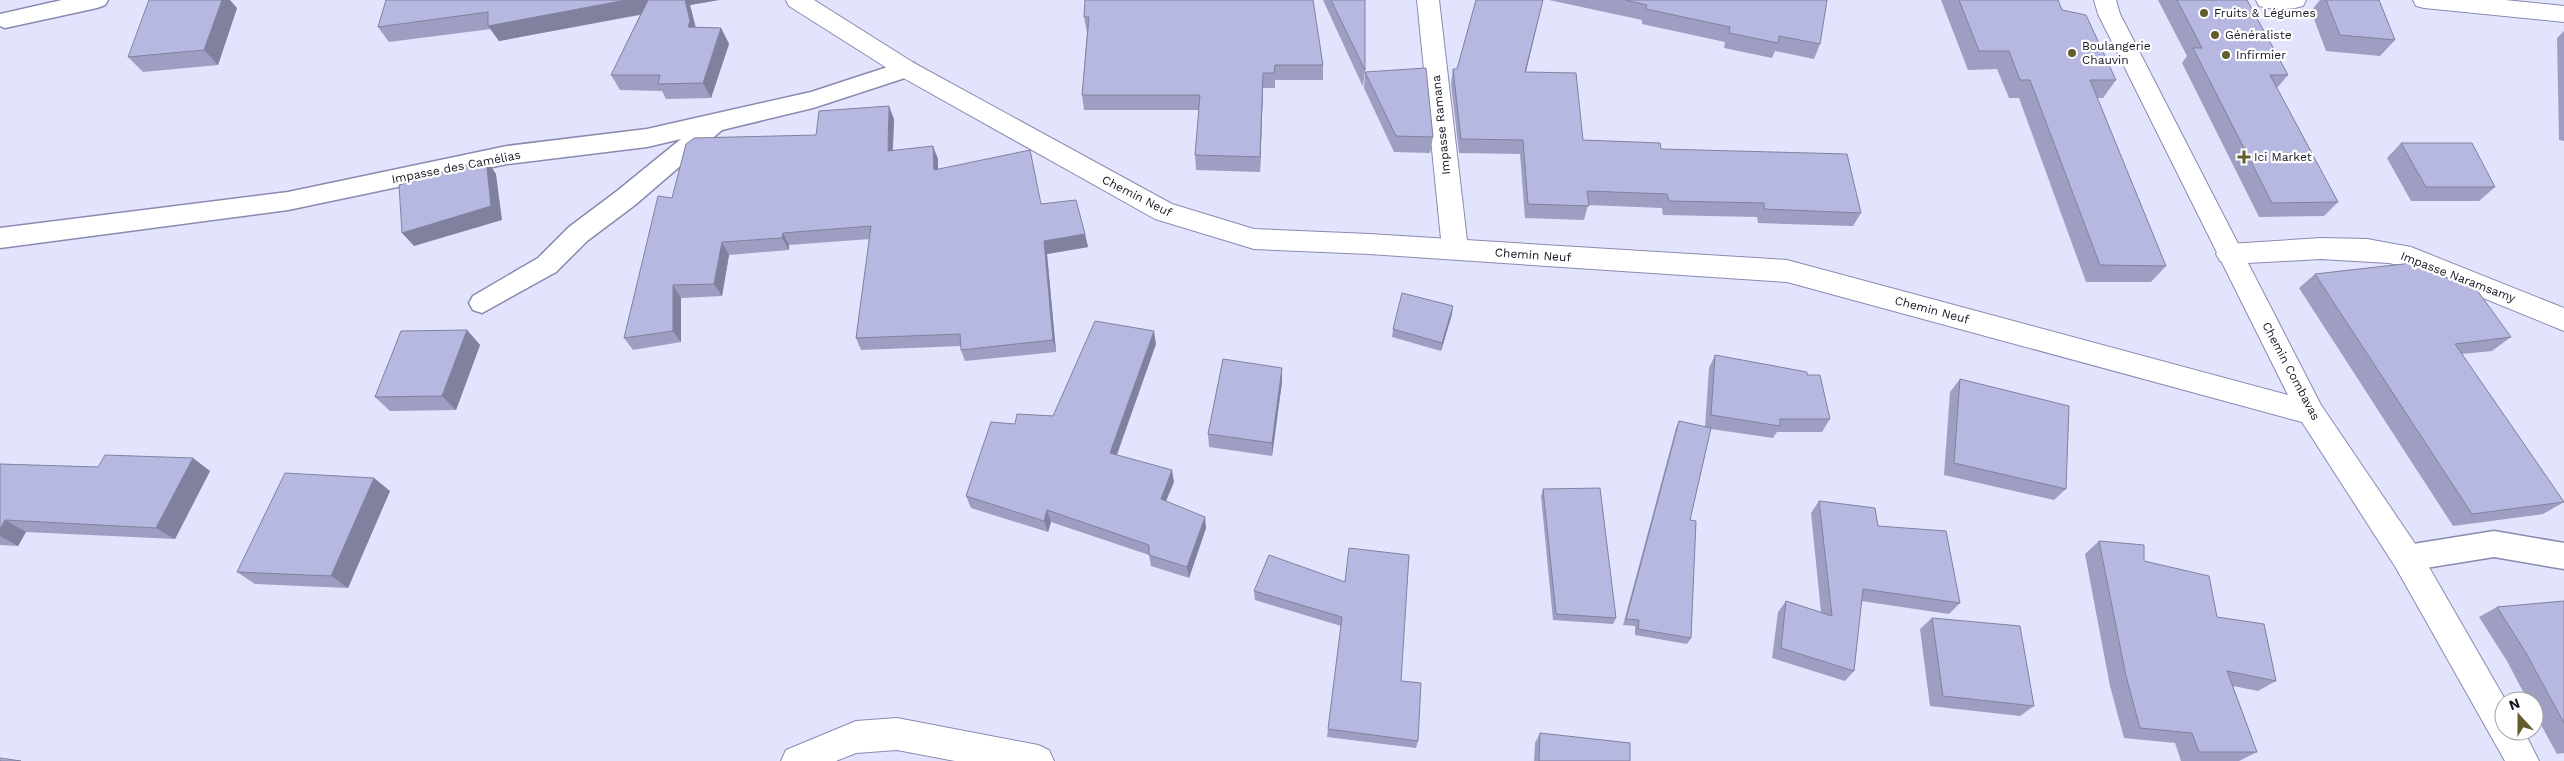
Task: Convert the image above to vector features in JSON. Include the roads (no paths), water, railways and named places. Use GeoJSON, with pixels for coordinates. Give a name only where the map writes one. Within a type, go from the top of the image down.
{"type":"FeatureCollection","features":[{"type":"Feature","properties":{"kind":"street","name":"Chemin Neuf"},"geometry":{"type":"LineString","coordinates":[[797,0],[906,69],[1164,212],[1254,239],[1787,271],[2311,413]]}},
{"type":"Feature","properties":{"kind":"street","name":"Impasse Ramana"},"geometry":{"type":"LineString","coordinates":[[1428,0],[1455,250]]}},
{"type":"Feature","properties":{"kind":"street","name":"Chemin Combavas"},"geometry":{"type":"LineString","coordinates":[[2104,0],[2109,14],[2229,254],[2311,413],[2407,558],[2494,710]]}},
{"type":"Feature","properties":{"kind":"street"},"geometry":{"type":"LineString","coordinates":[[2267,0],[2295,0]]}},
{"type":"Feature","properties":{"kind":"street"},"geometry":{"type":"LineString","coordinates":[[2424,0],[2564,14]]}},
{"type":"Feature","properties":{"kind":"street","name":"Impasse Naramsamy"},"geometry":{"type":"LineString","coordinates":[[2229,254],[2363,249],[2386,250],[2411,257],[2564,320]]}},
{"type":"Feature","properties":{"kind":"street"},"geometry":{"type":"LineString","coordinates":[[797,761],[856,737],[898,734],[1038,761]]}},
{"type":"Feature","properties":{"kind":"street"},"geometry":{"type":"LineString","coordinates":[[2512,741],[2523,761]]}},
{"type":"Feature","properties":{"kind":"lane"},"geometry":{"type":"LineString","coordinates":[[5,20],[97,0]]}},
{"type":"Feature","properties":{"kind":"lane","name":"Impasse des Camélias"},"geometry":{"type":"LineString","coordinates":[[0,238],[288,201],[507,156],[647,138],[718,120],[813,100],[906,69]]}},
{"type":"Feature","properties":{"kind":"lane"},"geometry":{"type":"LineString","coordinates":[[482,303],[547,265],[578,234],[626,198],[718,120]]}},
{"type":"Feature","properties":{"kind":"lane"},"geometry":{"type":"LineString","coordinates":[[2407,558],[2494,544],[2564,556]]}},
{"type":"Feature","properties":{"kind":"place","name":"Fruits & Légumes"},"geometry":{"type":"Point","coordinates":[2204,13]}},
{"type":"Feature","properties":{"kind":"place","name":"Généraliste"},"geometry":{"type":"Point","coordinates":[2215,35]}},
{"type":"Feature","properties":{"kind":"place","name":"Boulangerie Chauvin"},"geometry":{"type":"Point","coordinates":[2072,53]}},
{"type":"Feature","properties":{"kind":"place","name":"Infirmier"},"geometry":{"type":"Point","coordinates":[2226,55]}},
{"type":"Feature","properties":{"kind":"place","name":"Ici Market"},"geometry":{"type":"Point","coordinates":[2244,157]}}]}
